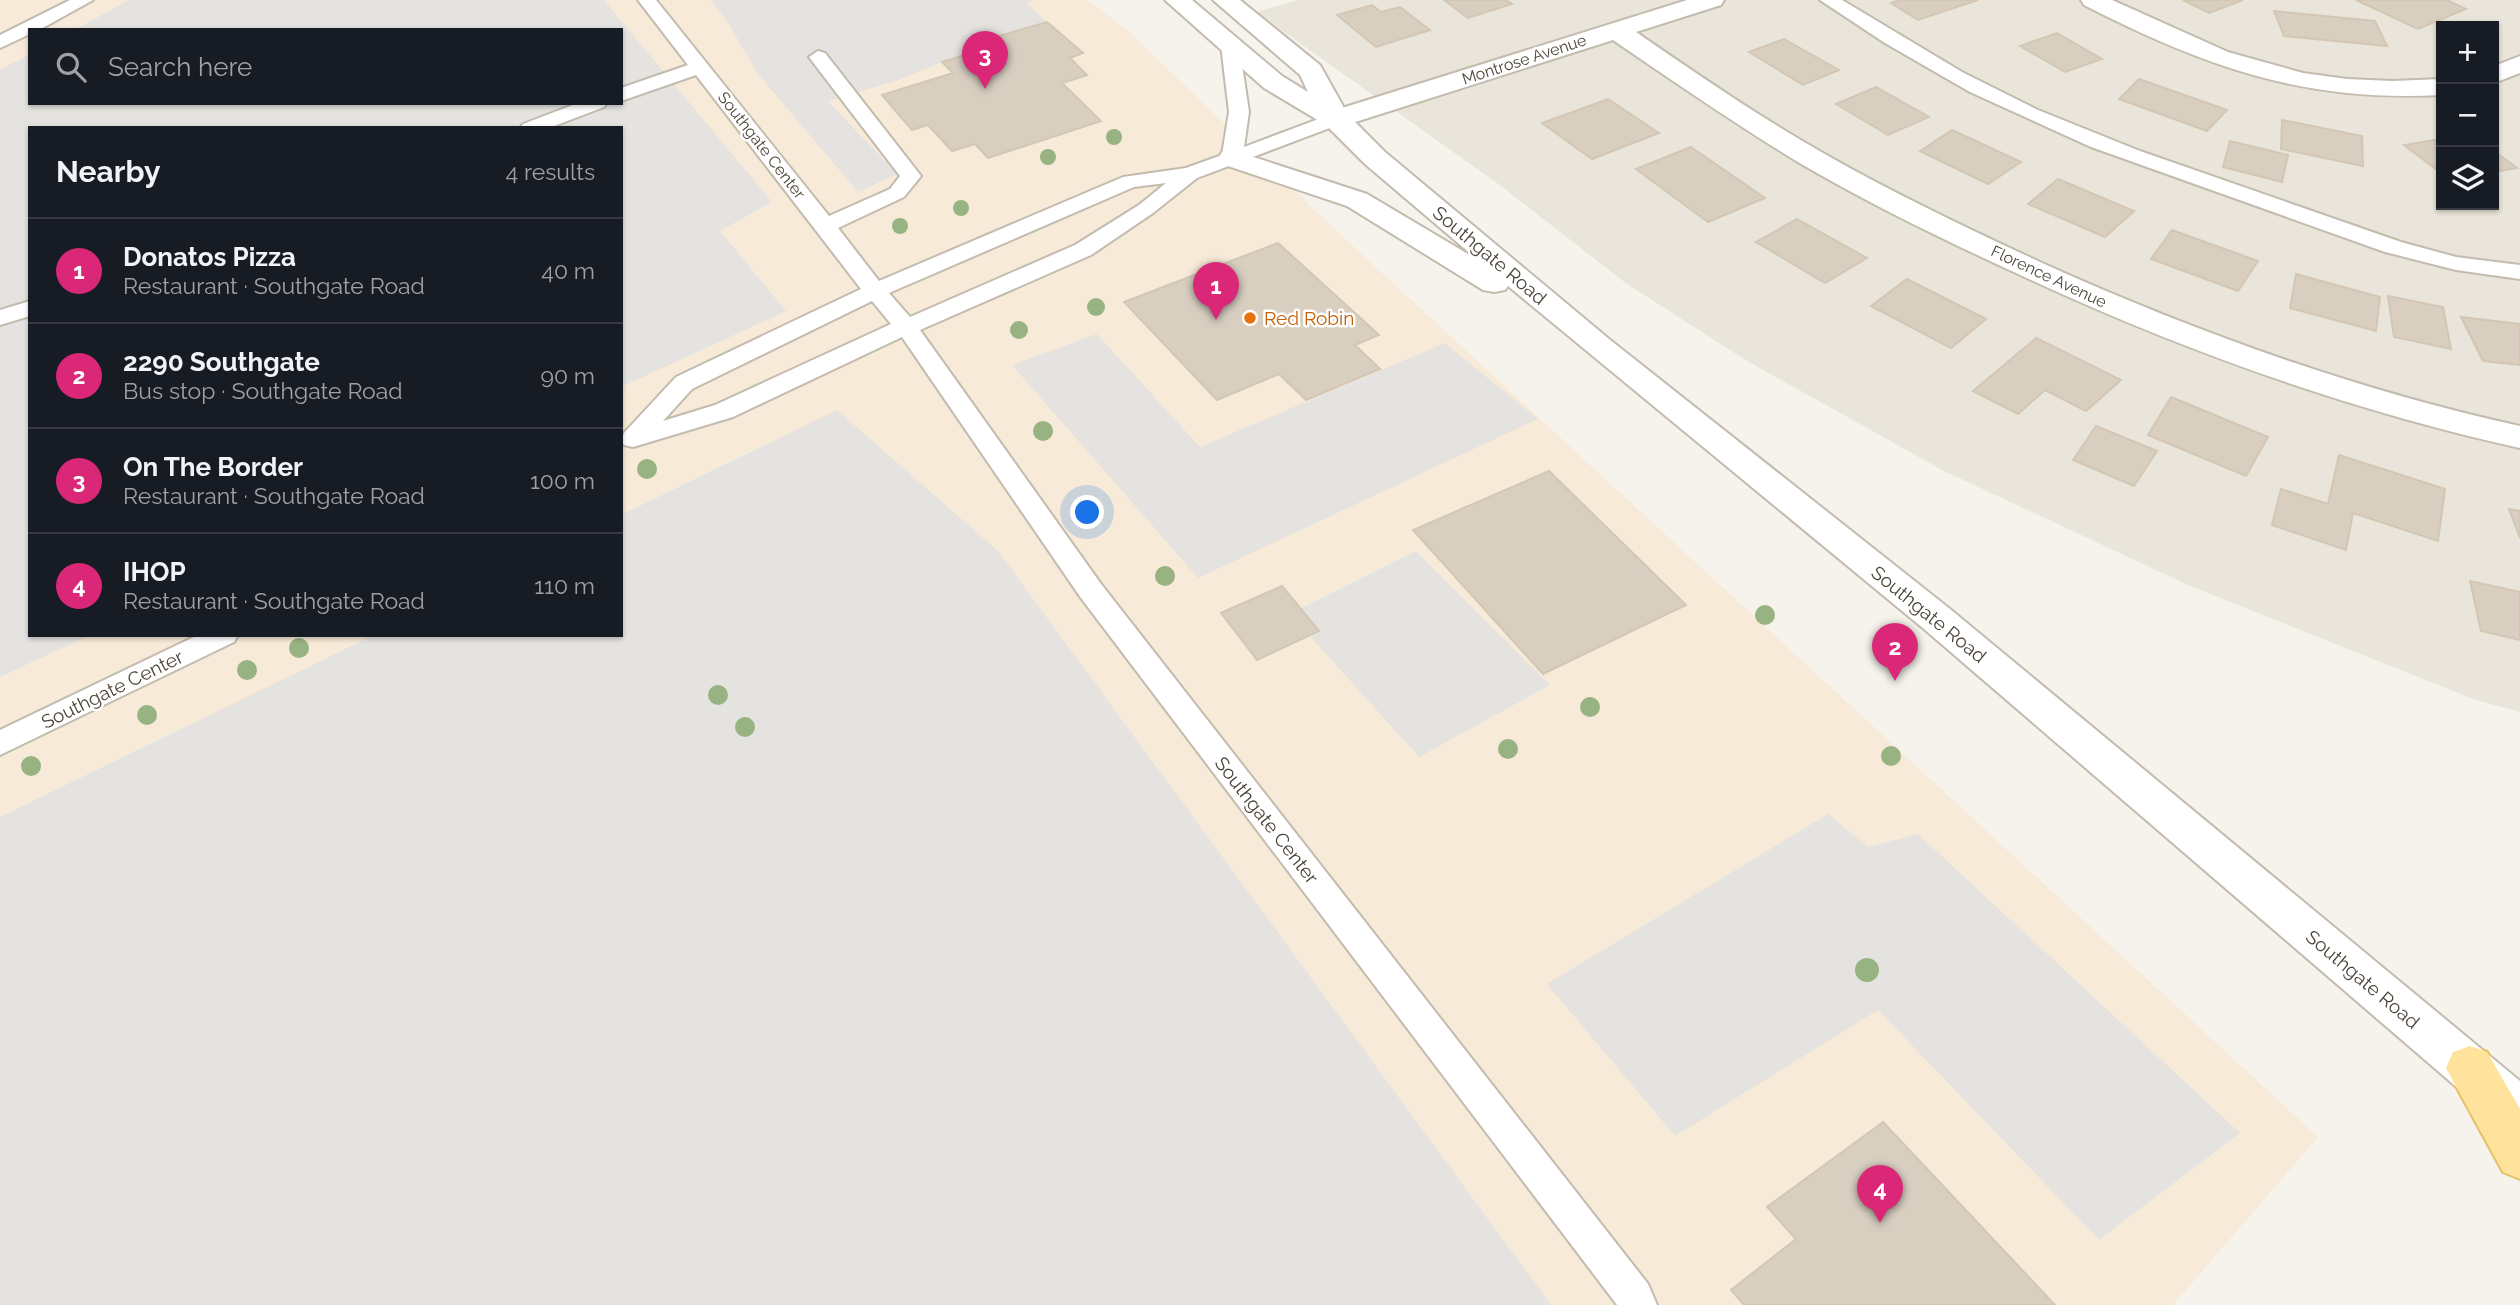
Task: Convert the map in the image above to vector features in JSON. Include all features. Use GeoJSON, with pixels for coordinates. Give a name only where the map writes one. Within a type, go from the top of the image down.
{"type":"FeatureCollection","features":[{"type":"Feature","properties":{"kind":"main road"},"geometry":{"type":"LineString","coordinates":[[2470,1068],[2520,1155]]}},
{"type":"Feature","properties":{"kind":"street","name":"Southgate Road"},"geometry":{"type":"LineString","coordinates":[[1177,0],[1273,82],[1336,119],[1375,158],[1598,346],[1937,619],[2520,1111]]}},
{"type":"Feature","properties":{"kind":"street","name":"Southgate Road"},"geometry":{"type":"LineString","coordinates":[[1225,0],[1311,71],[1336,119]]}},
{"type":"Feature","properties":{"kind":"street","name":"Montrose Avenue"},"geometry":{"type":"LineString","coordinates":[[1336,119],[1712,0]]}},
{"type":"Feature","properties":{"kind":"street"},"geometry":{"type":"LineString","coordinates":[[2093,0],[2203,54],[2251,69],[2305,82],[2353,89],[2401,91],[2436,88]]}},
{"type":"Feature","properties":{"kind":"street","name":"Florence Avenue"},"geometry":{"type":"LineString","coordinates":[[1616,30],[1742,116],[1837,173],[1902,208],[2080,292],[2251,362],[2329,388],[2399,409],[2520,437]]}},
{"type":"Feature","properties":{"kind":"street"},"geometry":{"type":"LineString","coordinates":[[2499,73],[2520,64]]}},
{"type":"Feature","properties":{"kind":"street"},"geometry":{"type":"LineString","coordinates":[[1232,158],[1357,200],[1598,346]]}},
{"type":"Feature","properties":{"kind":"lane"},"geometry":{"type":"LineString","coordinates":[[0,42],[84,0]]}},
{"type":"Feature","properties":{"kind":"lane","name":"Southgate Center"},"geometry":{"type":"LineString","coordinates":[[647,0],[826,226],[858,271],[906,327],[1091,591],[1635,1297],[1638,1305]]}},
{"type":"Feature","properties":{"kind":"lane"},"geometry":{"type":"LineString","coordinates":[[1829,0],[1997,98],[2069,131],[2361,237],[2438,260],[2491,270],[2520,272]]}},
{"type":"Feature","properties":{"kind":"lane"},"geometry":{"type":"LineString","coordinates":[[1230,45],[1239,112],[1232,158]]}},
{"type":"Feature","properties":{"kind":"lane"},"geometry":{"type":"LineString","coordinates":[[818,57],[911,176],[897,193],[826,226]]}},
{"type":"Feature","properties":{"kind":"lane"},"geometry":{"type":"LineString","coordinates":[[623,94],[700,67]]}},
{"type":"Feature","properties":{"kind":"lane"},"geometry":{"type":"LineString","coordinates":[[535,126],[592,105]]}},
{"type":"Feature","properties":{"kind":"lane"},"geometry":{"type":"LineString","coordinates":[[627,441],[684,383],[877,290],[1130,181],[1190,174],[1336,119]]}},
{"type":"Feature","properties":{"kind":"lane"},"geometry":{"type":"LineString","coordinates":[[627,441],[724,411],[906,327],[1083,250],[1146,209],[1190,174]]}},
{"type":"Feature","properties":{"kind":"lane"},"geometry":{"type":"LineString","coordinates":[[0,318],[28,309]]}},
{"type":"Feature","properties":{"kind":"lane","name":"Southgate Center"},"geometry":{"type":"LineString","coordinates":[[0,743],[220,637]]}},
{"type":"Feature","properties":{"kind":"shaded area"},"geometry":{"type":"Polygon","coordinates":[[[0,0],[1088,0],[1127,30],[1342,236],[2318,1137],[2173,1305],[0,1305],[0,0]]]}},
{"type":"Feature","properties":{"kind":"shaded area"},"geometry":{"type":"Polygon","coordinates":[[[129,0],[604,0],[772,202],[720,231],[786,311],[623,386],[623,126],[28,126],[28,637],[86,637],[0,677],[0,70],[28,55],[28,105],[623,105],[623,28],[78,28],[129,0]]]}},
{"type":"Feature","properties":{"kind":"shaded area"},"geometry":{"type":"Polygon","coordinates":[[[710,0],[1035,0],[1026,3],[1047,22],[986,40],[992,47],[828,101],[897,174],[858,192],[758,74],[725,18],[710,0]]]}},
{"type":"Feature","properties":{"kind":"shaded area"},"geometry":{"type":"Polygon","coordinates":[[[1298,0],[2520,0],[2520,712],[2476,700],[2188,585],[1944,471],[1747,361],[1627,284],[1497,183],[1256,12],[1298,0]]]}},
{"type":"Feature","properties":{"kind":"shaded area"},"geometry":{"type":"Polygon","coordinates":[[[1097,334],[1200,447],[1445,343],[1538,419],[1198,578],[1012,365],[1097,334]]]}},
{"type":"Feature","properties":{"kind":"shaded area"},"geometry":{"type":"Polygon","coordinates":[[[837,410],[998,551],[1551,1305],[0,1305],[0,817],[370,637],[623,637],[623,514],[837,410]]]}},
{"type":"Feature","properties":{"kind":"shaded area"},"geometry":{"type":"Polygon","coordinates":[[[1416,551],[1550,685],[1419,757],[1290,614],[1416,551]]]}},
{"type":"Feature","properties":{"kind":"shaded area"},"geometry":{"type":"Polygon","coordinates":[[[1828,814],[1868,847],[1918,834],[2240,1133],[2099,1240],[1878,1010],[1675,1136],[1547,984],[1828,814]]]}},
{"type":"Feature","properties":{"kind":"building"},"geometry":{"type":"Polygon","coordinates":[[[1444,0],[1506,0],[1512,4],[1468,18],[1444,0]]]}},
{"type":"Feature","properties":{"kind":"building"},"geometry":{"type":"Polygon","coordinates":[[[1900,0],[1978,0],[1918,20],[1891,3],[1900,0]]]}},
{"type":"Feature","properties":{"kind":"building"},"geometry":{"type":"Polygon","coordinates":[[[2183,0],[2243,0],[2209,13],[2183,0]]]}},
{"type":"Feature","properties":{"kind":"building"},"geometry":{"type":"Polygon","coordinates":[[[2356,0],[2447,0],[2466,9],[2418,29],[2356,0]]]}},
{"type":"Feature","properties":{"kind":"building"},"geometry":{"type":"Polygon","coordinates":[[[1372,5],[1381,12],[1400,7],[1430,30],[1376,47],[1337,15],[1372,5]]]}},
{"type":"Feature","properties":{"kind":"building"},"geometry":{"type":"Polygon","coordinates":[[[2274,11],[2375,21],[2387,46],[2284,36],[2274,11]]]}},
{"type":"Feature","properties":{"kind":"building"},"geometry":{"type":"Polygon","coordinates":[[[1047,22],[1083,53],[1070,58],[1087,75],[1062,83],[1101,121],[988,158],[975,144],[952,151],[928,125],[912,130],[882,95],[953,73],[942,62],[992,47],[985,40],[1047,22]]]}},
{"type":"Feature","properties":{"kind":"building"},"geometry":{"type":"Polygon","coordinates":[[[2057,33],[2102,59],[2065,72],[2020,46],[2057,33]]]}},
{"type":"Feature","properties":{"kind":"building"},"geometry":{"type":"Polygon","coordinates":[[[1784,39],[1839,70],[1803,85],[1749,52],[1784,39]]]}},
{"type":"Feature","properties":{"kind":"building"},"geometry":{"type":"Polygon","coordinates":[[[2139,79],[2227,110],[2207,131],[2119,99],[2139,79]]]}},
{"type":"Feature","properties":{"kind":"building"},"geometry":{"type":"Polygon","coordinates":[[[1876,87],[1929,117],[1888,135],[1836,104],[1876,87]]]}},
{"type":"Feature","properties":{"kind":"building"},"geometry":{"type":"Polygon","coordinates":[[[1608,99],[1659,133],[1592,159],[1542,123],[1608,99]]]}},
{"type":"Feature","properties":{"kind":"building"},"geometry":{"type":"Polygon","coordinates":[[[2282,120],[2362,136],[2363,166],[2281,149],[2282,120]]]}},
{"type":"Feature","properties":{"kind":"building"},"geometry":{"type":"Polygon","coordinates":[[[1952,130],[2021,162],[1988,184],[1920,151],[1952,130]]]}},
{"type":"Feature","properties":{"kind":"building"},"geometry":{"type":"Polygon","coordinates":[[[2436,140],[2436,169],[2404,145],[2436,140]]]}},
{"type":"Feature","properties":{"kind":"building"},"geometry":{"type":"Polygon","coordinates":[[[2230,141],[2288,155],[2282,182],[2223,167],[2230,141]]]}},
{"type":"Feature","properties":{"kind":"building"},"geometry":{"type":"Polygon","coordinates":[[[1691,147],[1765,198],[1708,222],[1636,169],[1691,147]]]}},
{"type":"Feature","properties":{"kind":"building"},"geometry":{"type":"Polygon","coordinates":[[[2499,155],[2517,168],[2499,171],[2499,155]]]}},
{"type":"Feature","properties":{"kind":"building"},"geometry":{"type":"Polygon","coordinates":[[[2058,179],[2134,211],[2105,237],[2028,204],[2058,179]]]}},
{"type":"Feature","properties":{"kind":"building"},"geometry":{"type":"Polygon","coordinates":[[[1797,219],[1867,258],[1825,283],[1756,242],[1797,219]]]}},
{"type":"Feature","properties":{"kind":"building"},"geometry":{"type":"Polygon","coordinates":[[[2172,230],[2258,261],[2238,291],[2151,259],[2172,230]]]}},
{"type":"Feature","properties":{"kind":"building","name":"Red Robin"},"geometry":{"type":"Polygon","coordinates":[[[1278,243],[1379,335],[1355,345],[1380,369],[1306,400],[1279,374],[1217,400],[1124,302],[1278,243]]]}},
{"type":"Feature","properties":{"kind":"building"},"geometry":{"type":"Polygon","coordinates":[[[2296,274],[2380,297],[2376,331],[2290,308],[2296,274]]]}},
{"type":"Feature","properties":{"kind":"building"},"geometry":{"type":"Polygon","coordinates":[[[1907,279],[1986,319],[1951,348],[1871,306],[1907,279]]]}},
{"type":"Feature","properties":{"kind":"building"},"geometry":{"type":"Polygon","coordinates":[[[2388,296],[2443,307],[2451,349],[2394,337],[2388,296]]]}},
{"type":"Feature","properties":{"kind":"building"},"geometry":{"type":"Polygon","coordinates":[[[2461,317],[2520,324],[2520,365],[2483,361],[2461,317]]]}},
{"type":"Feature","properties":{"kind":"building"},"geometry":{"type":"Polygon","coordinates":[[[2036,338],[2121,380],[2086,411],[2045,390],[2018,414],[1973,391],[2036,338]]]}},
{"type":"Feature","properties":{"kind":"building"},"geometry":{"type":"Polygon","coordinates":[[[2171,397],[2268,437],[2246,476],[2148,435],[2171,397]]]}},
{"type":"Feature","properties":{"kind":"building"},"geometry":{"type":"Polygon","coordinates":[[[2096,426],[2157,451],[2134,486],[2073,460],[2096,426]]]}},
{"type":"Feature","properties":{"kind":"building"},"geometry":{"type":"Polygon","coordinates":[[[2339,455],[2445,489],[2438,541],[2353,513],[2346,550],[2272,525],[2281,489],[2328,504],[2339,455]]]}},
{"type":"Feature","properties":{"kind":"building"},"geometry":{"type":"Polygon","coordinates":[[[1549,471],[1686,605],[1543,674],[1413,530],[1549,471]]]}},
{"type":"Feature","properties":{"kind":"building"},"geometry":{"type":"Polygon","coordinates":[[[2509,509],[2520,511],[2520,538],[2509,509]]]}},
{"type":"Feature","properties":{"kind":"building"},"geometry":{"type":"Polygon","coordinates":[[[2470,581],[2520,592],[2520,640],[2481,631],[2470,581]]]}},
{"type":"Feature","properties":{"kind":"building"},"geometry":{"type":"Polygon","coordinates":[[[1282,586],[1319,631],[1257,660],[1221,613],[1282,586]]]}},
{"type":"Feature","properties":{"kind":"building"},"geometry":{"type":"Polygon","coordinates":[[[1883,1122],[2055,1305],[1744,1305],[1731,1290],[1796,1239],[1767,1207],[1883,1122]]]}},
{"type":"Feature","properties":{"kind":"place","name":"On The Border"},"geometry":{"type":"Point","coordinates":[985,89]}},
{"type":"Feature","properties":{"kind":"place","name":"Red Robin"},"geometry":{"type":"Point","coordinates":[1250,318]}},
{"type":"Feature","properties":{"kind":"place","name":"Donatos Pizza"},"geometry":{"type":"Point","coordinates":[1216,320]}},
{"type":"Feature","properties":{"kind":"place","name":"2290 Southgate"},"geometry":{"type":"Point","coordinates":[1895,681]}},
{"type":"Feature","properties":{"kind":"place","name":"IHOP"},"geometry":{"type":"Point","coordinates":[1880,1223]}}]}
